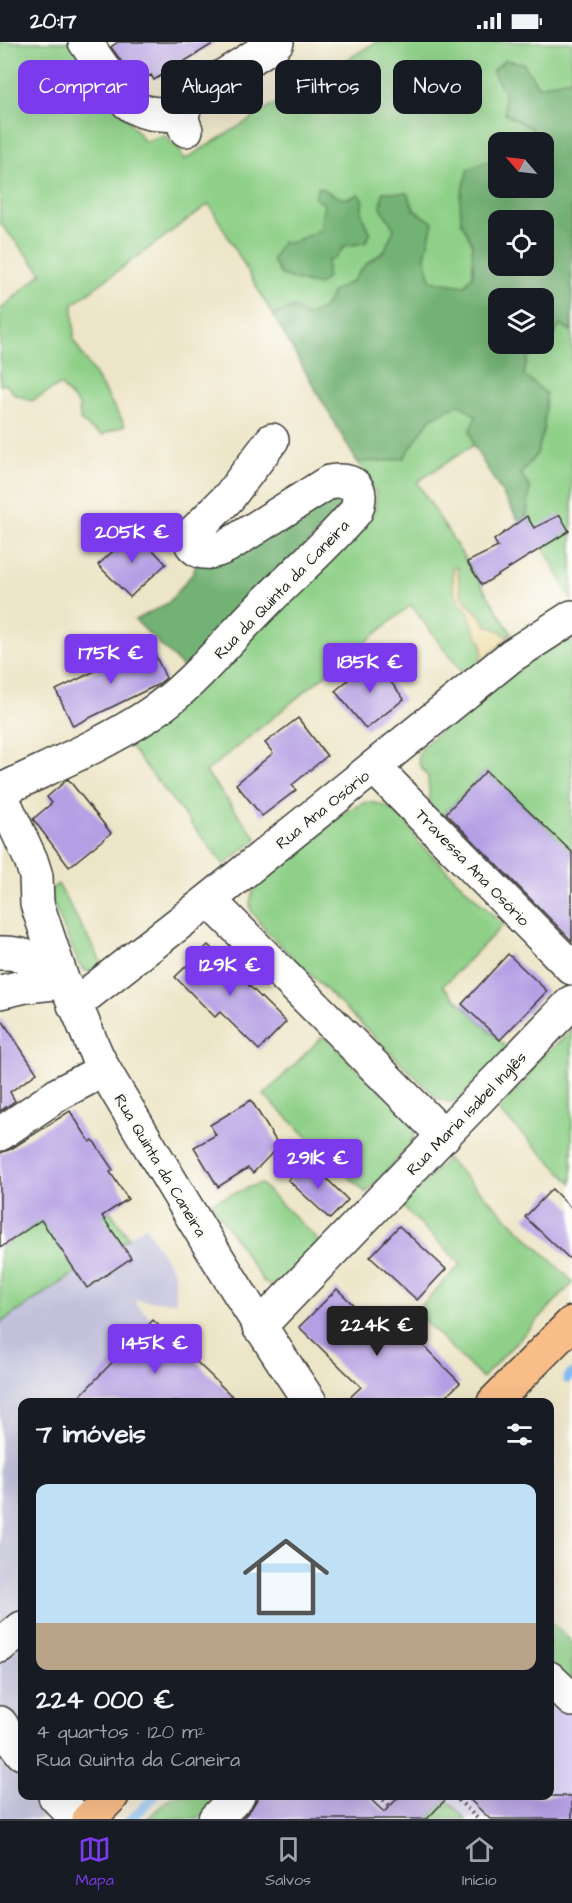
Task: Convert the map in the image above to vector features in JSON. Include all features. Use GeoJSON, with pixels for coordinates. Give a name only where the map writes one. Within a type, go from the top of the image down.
{"type":"FeatureCollection","features":[{"type":"Feature","properties":{"kind":"main road"},"geometry":{"type":"LineString","coordinates":[[498,1398],[572,1323]]}},
{"type":"Feature","properties":{"kind":"main road"},"geometry":{"type":"LineString","coordinates":[[89,1819],[108,1800]]}},
{"type":"Feature","properties":{"kind":"street"},"geometry":{"type":"LineString","coordinates":[[85,42],[127,102],[133,107],[149,114],[184,122],[185,104],[192,96],[277,42]]}},
{"type":"Feature","properties":{"kind":"street","name":"Rua da Quinta da Caneira"},"geometry":{"type":"LineString","coordinates":[[69,994],[38,903],[36,876],[31,860],[0,792],[121,732],[169,700],[192,681],[245,623],[292,579],[356,511],[360,501],[355,484],[348,480],[329,482],[227,546],[209,553],[196,550],[192,545],[193,533],[229,497],[272,440]]}},
{"type":"Feature","properties":{"kind":"street","name":"Rua Ana Osório"},"geometry":{"type":"LineString","coordinates":[[69,994],[209,900],[511,656],[572,617]]}},
{"type":"Feature","properties":{"kind":"street","name":"Travessa Ana Osório"},"geometry":{"type":"LineString","coordinates":[[374,767],[572,968]]}},
{"type":"Feature","properties":{"kind":"street"},"geometry":{"type":"LineString","coordinates":[[209,900],[444,1136]]}},
{"type":"Feature","properties":{"kind":"street","name":"Rua Quinta da Caneira"},"geometry":{"type":"LineString","coordinates":[[0,953],[31,957],[45,965],[69,994],[104,1070],[259,1327],[307,1398]]}},
{"type":"Feature","properties":{"kind":"street"},"geometry":{"type":"LineString","coordinates":[[0,992],[26,986],[69,994]]}},
{"type":"Feature","properties":{"kind":"street","name":"Rua Maria Isabel Inglês"},"geometry":{"type":"LineString","coordinates":[[259,1327],[572,1002]]}},
{"type":"Feature","properties":{"kind":"street"},"geometry":{"type":"LineString","coordinates":[[0,1134],[60,1093],[104,1070]]}},
{"type":"Feature","properties":{"kind":"street"},"geometry":{"type":"LineString","coordinates":[[0,1646],[18,1631]]}},
{"type":"Feature","properties":{"kind":"street"},"geometry":{"type":"LineString","coordinates":[[554,1683],[572,1700]]}},
{"type":"Feature","properties":{"kind":"street"},"geometry":{"type":"LineString","coordinates":[[0,1723],[18,1748]]}},
{"type":"Feature","properties":{"kind":"street"},"geometry":{"type":"LineString","coordinates":[[0,1768],[18,1756]]}},
{"type":"Feature","properties":{"kind":"street"},"geometry":{"type":"LineString","coordinates":[[59,1800],[77,1819]]}},
{"type":"Feature","properties":{"kind":"street"},"geometry":{"type":"LineString","coordinates":[[215,1819],[234,1800]]}},
{"type":"Feature","properties":{"kind":"path"},"geometry":{"type":"LineString","coordinates":[[383,1800],[390,1806]]}},
{"type":"Feature","properties":{"kind":"path"},"geometry":{"type":"LineString","coordinates":[[458,1800],[478,1819]]}},
{"type":"Feature","properties":{"kind":"shaded area"},"geometry":{"type":"Polygon","coordinates":[[[145,1226],[174,1272],[176,1302],[137,1300],[135,1303],[234,1398],[18,1398],[18,1800],[59,1800],[39,1819],[0,1819],[0,1323],[145,1226]]]}},
{"type":"Feature","properties":{"kind":"shaded area"},"geometry":{"type":"Polygon","coordinates":[[[554,1626],[572,1642],[572,1819],[147,1819],[168,1800],[554,1800],[554,1626]]]}},
{"type":"Feature","properties":{"kind":"green space"},"geometry":{"type":"Polygon","coordinates":[[[0,42],[71,42],[83,60],[18,60],[18,114],[123,114],[145,142],[163,135],[179,149],[184,160],[259,114],[263,114],[263,111],[275,104],[275,114],[381,114],[381,60],[347,60],[376,42],[572,42],[572,601],[527,516],[519,521],[473,445],[417,482],[512,634],[464,676],[411,605],[206,772],[257,839],[224,865],[124,739],[278,609],[375,510],[376,494],[209,204],[73,304],[74,341],[125,425],[102,435],[80,420],[79,405],[60,385],[32,401],[14,394],[6,384],[0,385],[0,310],[42,273],[0,223],[0,42]]]}},
{"type":"Feature","properties":{"kind":"green space"},"geometry":{"type":"Polygon","coordinates":[[[505,60],[523,63],[538,86],[569,79],[572,81],[572,331],[560,325],[554,336],[554,288],[488,288],[488,354],[533,354],[528,357],[524,375],[546,393],[544,429],[537,454],[521,474],[530,488],[527,515],[519,521],[473,445],[470,430],[476,416],[459,404],[430,419],[404,458],[357,462],[273,315],[294,307],[306,316],[323,309],[334,291],[352,281],[365,265],[384,251],[394,229],[381,207],[383,192],[407,193],[415,211],[433,222],[425,256],[431,281],[465,286],[473,274],[472,243],[461,221],[460,198],[468,169],[488,161],[488,198],[554,198],[554,132],[533,132],[533,129],[505,114],[504,92],[492,71],[505,60]]]}},
{"type":"Feature","properties":{"kind":"green space"},"geometry":{"type":"Polygon","coordinates":[[[318,187],[342,198],[358,194],[363,200],[363,217],[371,233],[365,243],[345,246],[335,258],[327,261],[327,277],[322,283],[316,285],[281,275],[272,260],[282,242],[291,243],[320,230],[324,204],[315,198],[318,187]]]}},
{"type":"Feature","properties":{"kind":"green space"},"geometry":{"type":"Polygon","coordinates":[[[338,488],[347,504],[184,668],[135,620],[168,603],[193,573],[198,559],[338,488]]]}},
{"type":"Feature","properties":{"kind":"green space"},"geometry":{"type":"Polygon","coordinates":[[[572,631],[572,852],[486,771],[439,819],[430,806],[428,777],[419,764],[418,756],[423,746],[478,699],[572,631]]]}},
{"type":"Feature","properties":{"kind":"green space"},"geometry":{"type":"Polygon","coordinates":[[[367,802],[385,806],[398,814],[418,842],[503,925],[443,986],[508,1049],[459,1101],[448,1102],[437,1098],[266,931],[251,911],[250,902],[253,891],[260,882],[348,810],[367,802]]]}},
{"type":"Feature","properties":{"kind":"green space"},"geometry":{"type":"Polygon","coordinates":[[[58,884],[102,963],[93,971],[85,971],[79,964],[48,891],[58,884]]]}},
{"type":"Feature","properties":{"kind":"green space"},"geometry":{"type":"Polygon","coordinates":[[[572,1027],[572,1183],[496,1108],[524,1084],[536,1062],[566,1036],[572,1027]]]}},
{"type":"Feature","properties":{"kind":"green space"},"geometry":{"type":"Polygon","coordinates":[[[323,1036],[410,1119],[415,1133],[410,1146],[366,1193],[264,1095],[323,1036]]]}},
{"type":"Feature","properties":{"kind":"green space"},"geometry":{"type":"Polygon","coordinates":[[[447,1159],[572,1281],[572,1284],[482,1378],[415,1312],[461,1264],[402,1206],[447,1159]]]}},
{"type":"Feature","properties":{"kind":"green space"},"geometry":{"type":"Polygon","coordinates":[[[260,1183],[320,1242],[282,1282],[272,1286],[263,1281],[211,1202],[260,1183]]]}},
{"type":"Feature","properties":{"kind":"green space"},"geometry":{"type":"Polygon","coordinates":[[[110,1211],[129,1238],[0,1323],[0,1248],[41,1220],[52,1236],[97,1220],[110,1211]]]}},
{"type":"Feature","properties":{"kind":"green space"},"geometry":{"type":"Polygon","coordinates":[[[554,1626],[572,1642],[572,1684],[554,1667],[554,1626]]]}},
{"type":"Feature","properties":{"kind":"green space"},"geometry":{"type":"Polygon","coordinates":[[[168,1800],[217,1800],[199,1819],[147,1819],[168,1800]]]}},
{"type":"Feature","properties":{"kind":"green space"},"geometry":{"type":"Polygon","coordinates":[[[447,1800],[466,1819],[427,1819],[447,1800]]]}},
{"type":"Feature","properties":{"kind":"sand"},"geometry":{"type":"Polygon","coordinates":[[[458,567],[460,588],[468,603],[486,625],[506,636],[512,634],[475,668],[482,655],[482,644],[467,610],[461,605],[453,587],[453,568],[458,567]]]}},
{"type":"Feature","properties":{"kind":"building"},"geometry":{"type":"Polygon","coordinates":[[[118,42],[216,42],[187,60],[161,60],[161,76],[154,80],[151,75],[149,76],[149,60],[120,60],[111,47],[118,42]]]}},
{"type":"Feature","properties":{"kind":"building"},"geometry":{"type":"Polygon","coordinates":[[[560,515],[569,531],[482,585],[467,562],[498,547],[494,540],[527,516],[534,528],[560,515]]]}},
{"type":"Feature","properties":{"kind":"building"},"geometry":{"type":"Polygon","coordinates":[[[135,531],[166,564],[130,597],[98,565],[135,531]]]}},
{"type":"Feature","properties":{"kind":"building"},"geometry":{"type":"Polygon","coordinates":[[[150,644],[166,678],[157,685],[73,726],[56,690],[150,644]]]}},
{"type":"Feature","properties":{"kind":"building"},"geometry":{"type":"Polygon","coordinates":[[[373,659],[404,699],[366,729],[335,691],[373,659]]]}},
{"type":"Feature","properties":{"kind":"building"},"geometry":{"type":"Polygon","coordinates":[[[298,718],[327,756],[292,785],[296,790],[262,816],[236,784],[273,753],[265,743],[298,718]]]}},
{"type":"Feature","properties":{"kind":"building"},"geometry":{"type":"Polygon","coordinates":[[[486,771],[572,852],[572,941],[446,813],[486,771]]]}},
{"type":"Feature","properties":{"kind":"building"},"geometry":{"type":"Polygon","coordinates":[[[68,779],[111,833],[69,867],[33,819],[52,803],[47,797],[68,779]]]}},
{"type":"Feature","properties":{"kind":"building"},"geometry":{"type":"Polygon","coordinates":[[[208,945],[286,1022],[259,1050],[220,1012],[215,1017],[175,977],[208,945]]]}},
{"type":"Feature","properties":{"kind":"building"},"geometry":{"type":"Polygon","coordinates":[[[508,954],[547,991],[500,1040],[462,1004],[508,954]]]}},
{"type":"Feature","properties":{"kind":"building"},"geometry":{"type":"Polygon","coordinates":[[[0,1017],[37,1073],[10,1092],[15,1101],[0,1111],[0,1017]]]}},
{"type":"Feature","properties":{"kind":"building"},"geometry":{"type":"Polygon","coordinates":[[[251,1100],[279,1146],[253,1173],[248,1168],[218,1187],[194,1147],[216,1135],[210,1125],[251,1100]]]}},
{"type":"Feature","properties":{"kind":"building"},"geometry":{"type":"Polygon","coordinates":[[[70,1111],[90,1142],[93,1140],[113,1170],[110,1172],[128,1199],[102,1216],[131,1258],[87,1288],[41,1220],[0,1248],[0,1153],[11,1149],[70,1111]]]}},
{"type":"Feature","properties":{"kind":"building"},"geometry":{"type":"Polygon","coordinates":[[[308,1160],[348,1200],[330,1219],[288,1180],[308,1160]]]}},
{"type":"Feature","properties":{"kind":"building"},"geometry":{"type":"Polygon","coordinates":[[[552,1189],[572,1209],[572,1261],[525,1217],[552,1189]]]}},
{"type":"Feature","properties":{"kind":"building"},"geometry":{"type":"Polygon","coordinates":[[[399,1226],[446,1269],[417,1300],[370,1257],[399,1226]]]}},
{"type":"Feature","properties":{"kind":"building"},"geometry":{"type":"Polygon","coordinates":[[[337,1289],[394,1344],[408,1330],[460,1383],[444,1398],[349,1398],[361,1387],[299,1327],[337,1289]]]}},
{"type":"Feature","properties":{"kind":"building"},"geometry":{"type":"Polygon","coordinates":[[[153,1320],[234,1398],[78,1398],[153,1320]]]}},
{"type":"Feature","properties":{"kind":"building"},"geometry":{"type":"Polygon","coordinates":[[[554,1796],[572,1796],[572,1819],[490,1819],[470,1800],[554,1800],[554,1796]]]}},
{"type":"Feature","properties":{"kind":"building"},"geometry":{"type":"Polygon","coordinates":[[[257,1800],[371,1800],[384,1812],[396,1800],[445,1800],[427,1819],[242,1819],[257,1800]]]}},
{"type":"Feature","properties":{"kind":"waterway"},"geometry":{"type":"LineString","coordinates":[[567,1379],[572,1373]]}},
{"type":"Feature","properties":{"kind":"waterway"},"geometry":{"type":"LineString","coordinates":[[131,1819],[151,1800]]}}]}
